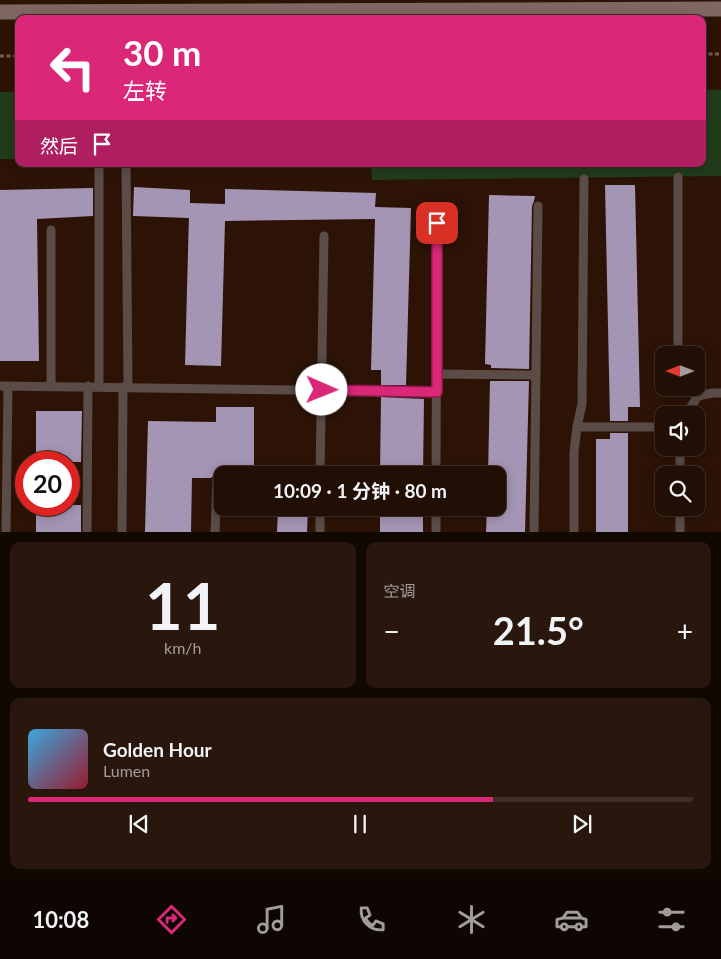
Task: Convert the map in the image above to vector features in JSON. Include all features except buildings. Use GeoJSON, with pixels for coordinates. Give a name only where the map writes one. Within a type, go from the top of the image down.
{"type":"FeatureCollection","features":[{"type":"Feature","properties":{"kind":"main road"},"geometry":{"type":"LineString","coordinates":[[0,12],[721,10]]}},
{"type":"Feature","properties":{"kind":"lane"},"geometry":{"type":"LineString","coordinates":[[99,167],[99,386]]}},
{"type":"Feature","properties":{"kind":"lane"},"geometry":{"type":"LineString","coordinates":[[122,532],[126,167]]}},
{"type":"Feature","properties":{"kind":"lane"},"geometry":{"type":"LineString","coordinates":[[678,177],[678,346]]}},
{"type":"Feature","properties":{"kind":"lane"},"geometry":{"type":"LineString","coordinates":[[574,532],[574,452],[582,404],[584,179]]}},
{"type":"Feature","properties":{"kind":"lane"},"geometry":{"type":"LineString","coordinates":[[534,532],[538,206]]}},
{"type":"Feature","properties":{"kind":"lane"},"geometry":{"type":"LineString","coordinates":[[436,466],[437,223]]}},
{"type":"Feature","properties":{"kind":"lane"},"geometry":{"type":"LineString","coordinates":[[51,230],[51,386]]}},
{"type":"Feature","properties":{"kind":"lane"},"geometry":{"type":"LineString","coordinates":[[320,466],[324,236]]}},
{"type":"Feature","properties":{"kind":"lane"},"geometry":{"type":"LineString","coordinates":[[437,374],[536,375]]}},
{"type":"Feature","properties":{"kind":"lane"},"geometry":{"type":"LineString","coordinates":[[6,532],[4,386],[437,392]]}},
{"type":"Feature","properties":{"kind":"lane"},"geometry":{"type":"LineString","coordinates":[[88,386],[88,532]]}},
{"type":"Feature","properties":{"kind":"lane"},"geometry":{"type":"LineString","coordinates":[[705,394],[721,393]]}},
{"type":"Feature","properties":{"kind":"lane"},"geometry":{"type":"LineString","coordinates":[[692,406],[698,396]]}},
{"type":"Feature","properties":{"kind":"lane"},"geometry":{"type":"LineString","coordinates":[[577,427],[655,427]]}},
{"type":"Feature","properties":{"kind":"lane"},"geometry":{"type":"LineString","coordinates":[[215,532],[216,516]]}},
{"type":"Feature","properties":{"kind":"lane"},"geometry":{"type":"LineString","coordinates":[[320,516],[320,532]]}},
{"type":"Feature","properties":{"kind":"lane"},"geometry":{"type":"LineString","coordinates":[[436,516],[436,532]]}},
{"type":"Feature","properties":{"kind":"lane"},"geometry":{"type":"LineString","coordinates":[[680,516],[680,532]]}},
{"type":"Feature","properties":{"kind":"path"},"geometry":{"type":"LineString","coordinates":[[706,54],[721,54]]}},
{"type":"Feature","properties":{"kind":"path"},"geometry":{"type":"LineString","coordinates":[[0,56],[15,56]]}},
{"type":"Feature","properties":{"kind":"green space"},"geometry":{"type":"Polygon","coordinates":[[[706,90],[721,90],[721,176],[372,180],[371,167],[706,167],[706,90]]]}},
{"type":"Feature","properties":{"kind":"green space"},"geometry":{"type":"Polygon","coordinates":[[[0,92],[15,92],[15,159],[0,159],[0,92]]]}},
{"type":"Feature","properties":{"kind":"route"},"geometry":{"type":"LineString","coordinates":[[322,390],[437,392],[437,223]]}}]}
